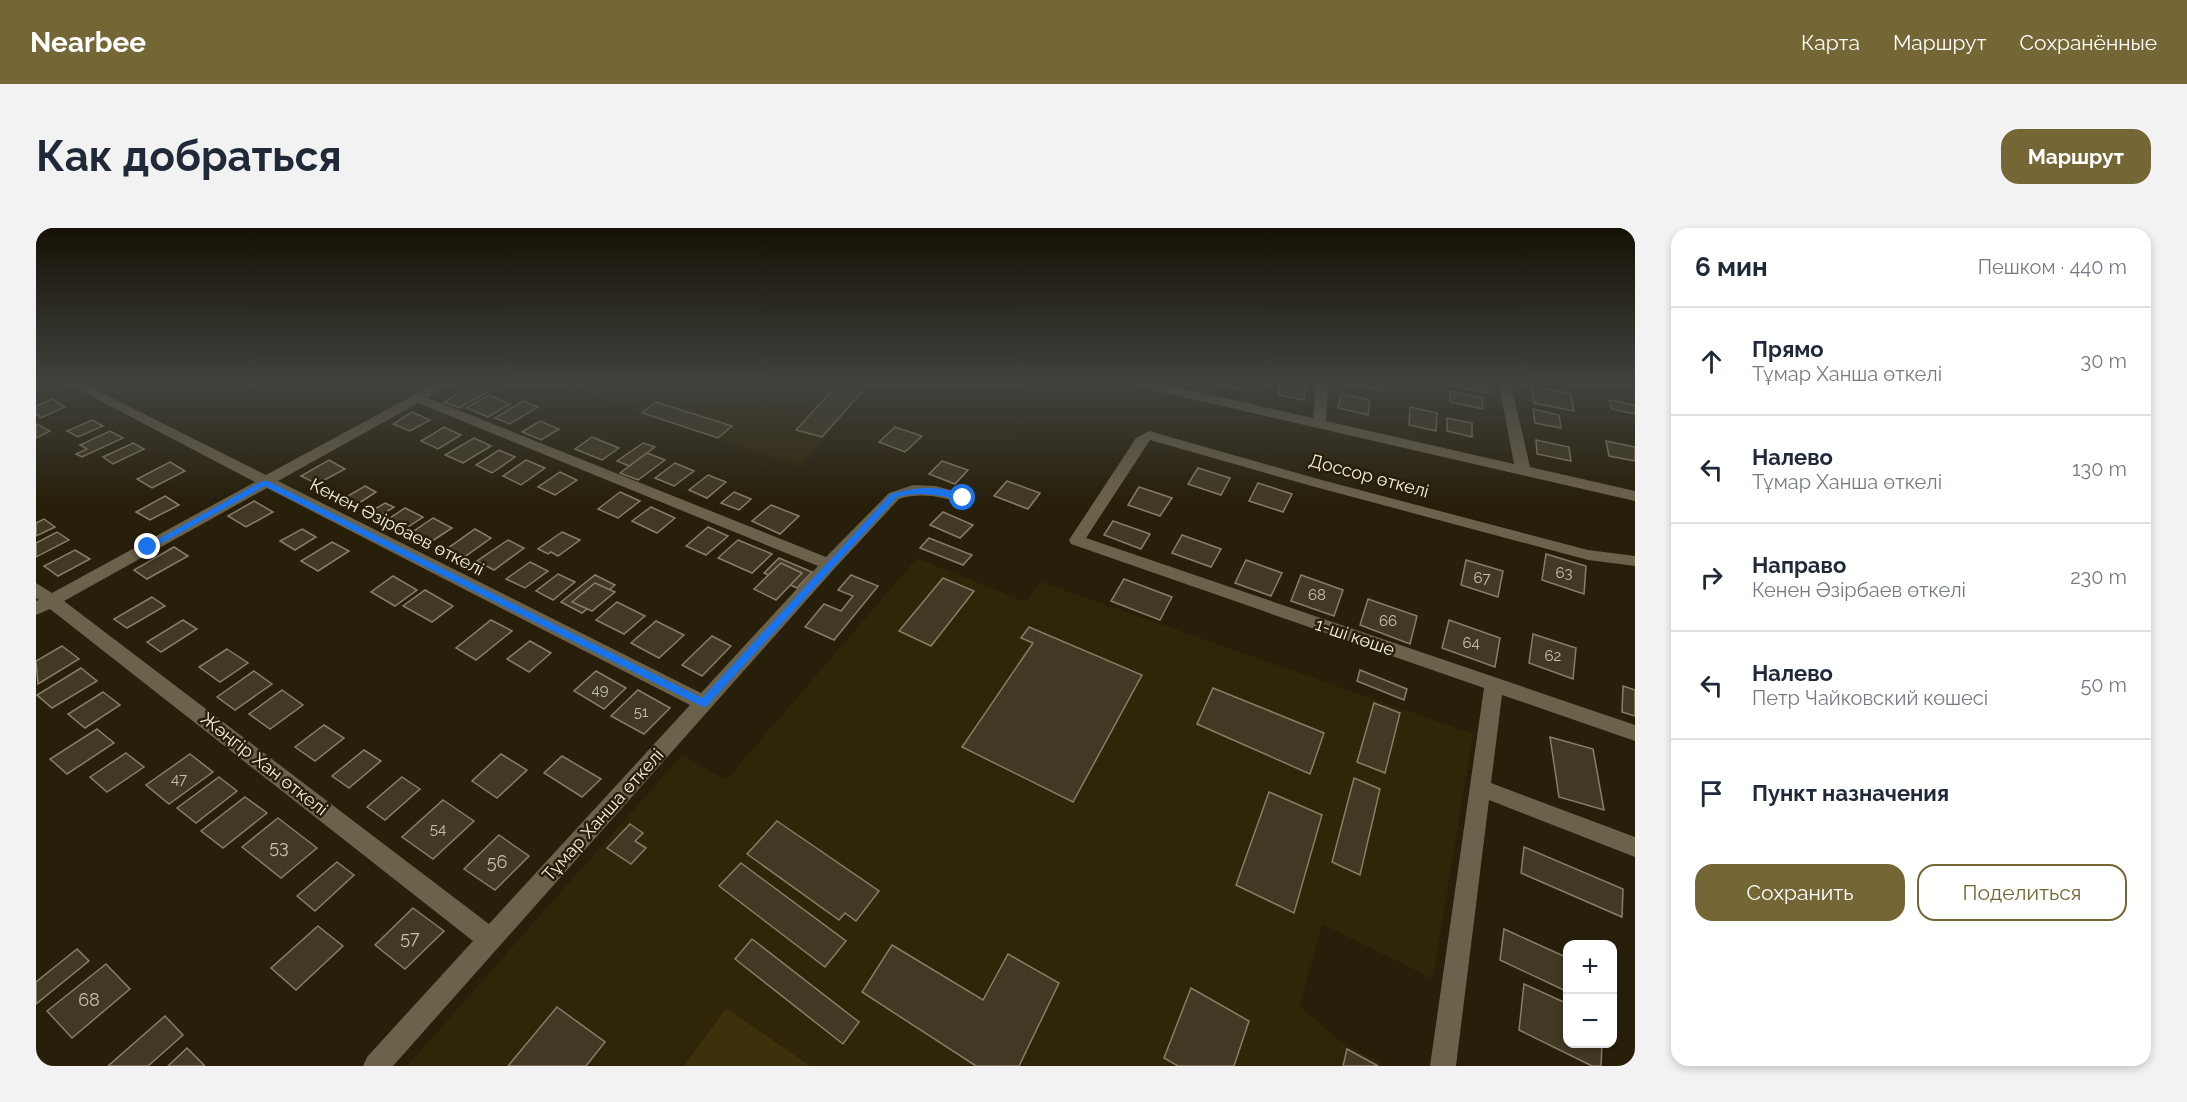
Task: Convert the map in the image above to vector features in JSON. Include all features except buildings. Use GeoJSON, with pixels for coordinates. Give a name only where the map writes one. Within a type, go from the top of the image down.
{"type":"FeatureCollection","features":[{"type":"Feature","properties":{"kind":"street","name":"Кенен Әзірбаев өткелі"},"geometry":{"type":"LineString","coordinates":[[149,423],[703,703]]}},
{"type":"Feature","properties":{"kind":"street"},"geometry":{"type":"LineString","coordinates":[[41,599],[265,483],[371,423]]}},
{"type":"Feature","properties":{"kind":"street"},"geometry":{"type":"LineString","coordinates":[[478,423],[829,564]]}},
{"type":"Feature","properties":{"kind":"street"},"geometry":{"type":"LineString","coordinates":[[1311,423],[1635,496]]}},
{"type":"Feature","properties":{"kind":"street"},"geometry":{"type":"LineString","coordinates":[[1513,423],[1523,471]]}},
{"type":"Feature","properties":{"kind":"street","name":"Доссор өткелі"},"geometry":{"type":"LineString","coordinates":[[1077,540],[1143,438],[1149,435],[1313,482],[1588,555],[1635,561]]}},
{"type":"Feature","properties":{"kind":"street","name":"Тұмар Ханша өткелі"},"geometry":{"type":"LineString","coordinates":[[376,1066],[829,564],[894,496],[913,490],[936,491],[963,498]]}},
{"type":"Feature","properties":{"kind":"street","name":"1-ші көше"},"geometry":{"type":"LineString","coordinates":[[1077,540],[1635,733]]}},
{"type":"Feature","properties":{"kind":"street","name":"Жәңгір Хан өткелі"},"geometry":{"type":"LineString","coordinates":[[41,599],[491,940]]}},
{"type":"Feature","properties":{"kind":"street"},"geometry":{"type":"LineString","coordinates":[[1443,1066],[1494,686]]}},
{"type":"Feature","properties":{"kind":"street"},"geometry":{"type":"LineString","coordinates":[[1481,788],[1635,847]]}},
{"type":"Feature","properties":{"kind":"shaded area"},"geometry":{"type":"Polygon","coordinates":[[[675,423],[837,423],[801,467],[675,423]]]}},
{"type":"Feature","properties":{"kind":"shaded area"},"geometry":{"type":"Polygon","coordinates":[[[917,558],[1026,602],[1041,582],[1473,734],[1433,979],[1322,924],[1300,1006],[1336,1038],[1385,1066],[407,1066],[682,755],[726,780],[917,558]]]}},
{"type":"Feature","properties":{"kind":"shaded area"},"geometry":{"type":"Polygon","coordinates":[[[726,1008],[810,1066],[684,1066],[726,1008]]]}},
{"type":"Feature","properties":{"kind":"route"},"geometry":{"type":"LineString","coordinates":[[148,547],[265,483],[703,703],[894,496],[913,490],[936,491],[963,498]]}}]}
